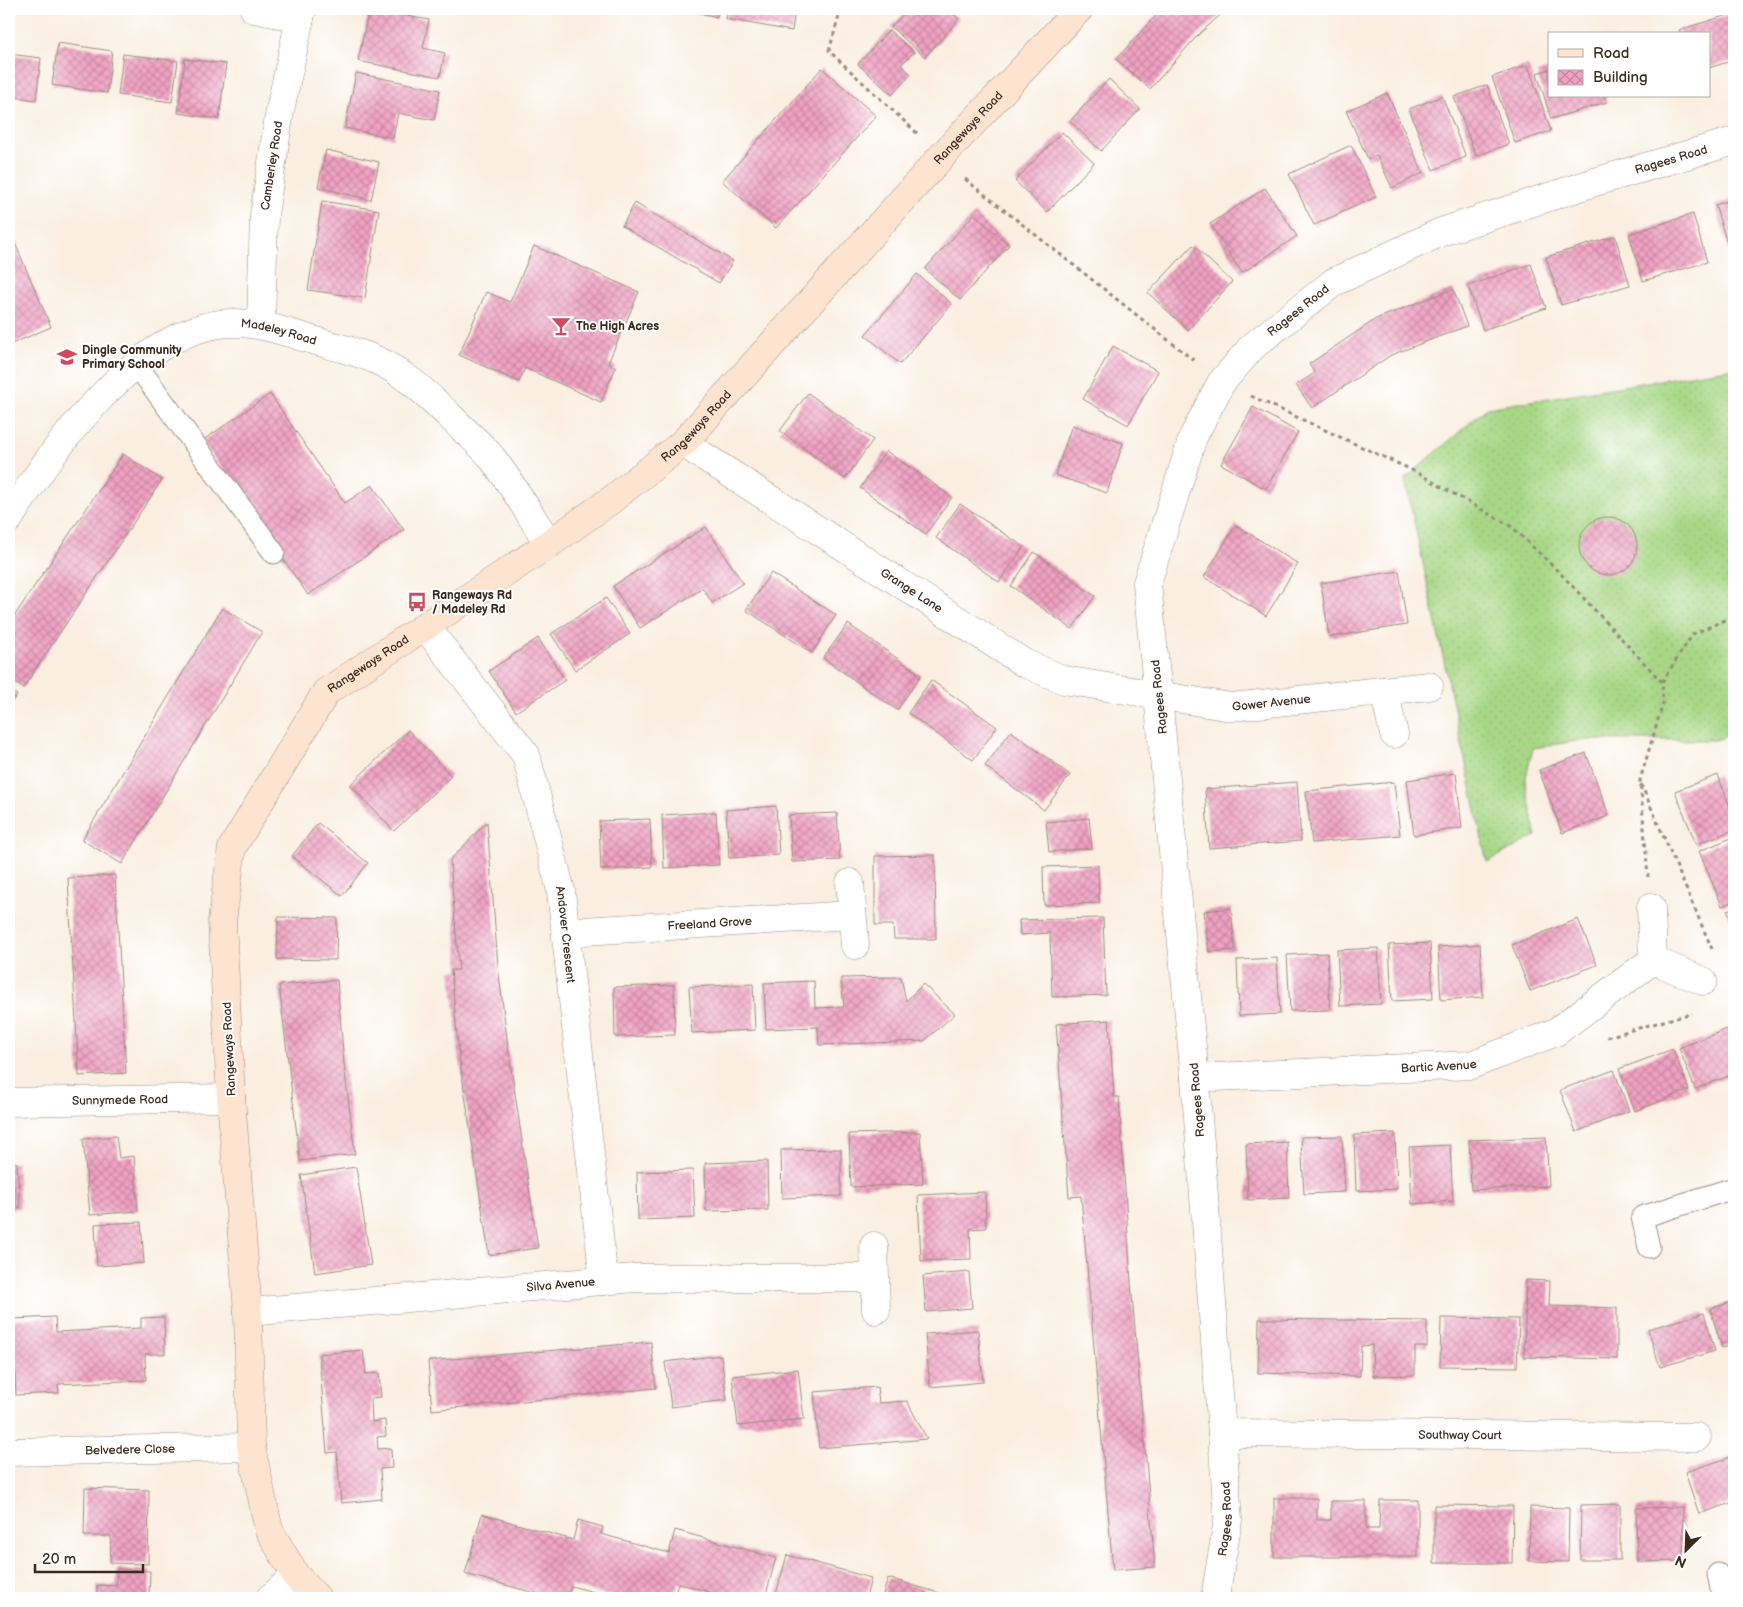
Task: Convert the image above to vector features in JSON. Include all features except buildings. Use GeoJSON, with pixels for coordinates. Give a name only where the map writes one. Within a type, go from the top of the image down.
{"type":"FeatureCollection","features":[{"type":"Feature","properties":{"kind":"street"},"geometry":{"type":"LineString","coordinates":[[254,9],[301,13]]}},
{"type":"Feature","properties":{"kind":"street","name":"Rangeways Road"},"geometry":{"type":"LineString","coordinates":[[317,1598],[296,1576],[269,1530],[251,1447],[248,1312],[231,1098],[222,921],[232,848],[326,692],[549,544],[611,500],[683,444],[942,156],[1079,9]]}},
{"type":"Feature","properties":{"kind":"street","name":"Camberley Road"},"geometry":{"type":"LineString","coordinates":[[261,324],[264,214],[280,110],[301,13]]}},
{"type":"Feature","properties":{"kind":"street","name":"Ragees Road"},"geometry":{"type":"LineString","coordinates":[[1215,1598],[1228,1520],[1195,1078],[1147,583],[1193,437],[1221,383],[1252,347],[1334,282],[1441,232],[1595,182],[1734,141]]}},
{"type":"Feature","properties":{"kind":"street","name":"Madeley Road"},"geometry":{"type":"LineString","coordinates":[[13,503],[86,412],[136,364],[164,346],[196,330],[230,323],[261,324],[374,359],[404,376],[431,398],[492,457],[549,544]]}},
{"type":"Feature","properties":{"kind":"street","name":"Grange Lane"},"geometry":{"type":"LineString","coordinates":[[683,444],[1024,663],[1064,680],[1159,695]]}},
{"type":"Feature","properties":{"kind":"street","name":"Andover Crescent"},"geometry":{"type":"LineString","coordinates":[[425,626],[526,755],[561,890],[604,1281]]}},
{"type":"Feature","properties":{"kind":"street","name":"Gower Avenue"},"geometry":{"type":"LineString","coordinates":[[1159,695],[1231,707],[1429,686]]}},
{"type":"Feature","properties":{"kind":"street"},"geometry":{"type":"LineString","coordinates":[[1384,691],[1394,734]]}},
{"type":"Feature","properties":{"kind":"street"},"geometry":{"type":"LineString","coordinates":[[850,883],[855,945]]}},
{"type":"Feature","properties":{"kind":"street"},"geometry":{"type":"LineString","coordinates":[[1651,907],[1653,960],[1704,981]]}},
{"type":"Feature","properties":{"kind":"street","name":"Freeland Grove"},"geometry":{"type":"LineString","coordinates":[[566,932],[852,915]]}},
{"type":"Feature","properties":{"kind":"street","name":"Bartic Avenue"},"geometry":{"type":"LineString","coordinates":[[1195,1078],[1471,1065],[1556,1032],[1653,960]]}},
{"type":"Feature","properties":{"kind":"street","name":"Sunnymede Road"},"geometry":{"type":"LineString","coordinates":[[9,1102],[231,1098]]}},
{"type":"Feature","properties":{"kind":"street"},"geometry":{"type":"LineString","coordinates":[[874,1246],[873,1278],[876,1310]]}},
{"type":"Feature","properties":{"kind":"street","name":"Silva Avenue"},"geometry":{"type":"LineString","coordinates":[[248,1312],[635,1278],[873,1278]]}},
{"type":"Feature","properties":{"kind":"street","name":"Southway Court"},"geometry":{"type":"LineString","coordinates":[[1222,1433],[1697,1437]]}},
{"type":"Feature","properties":{"kind":"street","name":"Belvedere Close"},"geometry":{"type":"LineString","coordinates":[[9,1452],[251,1447]]}},
{"type":"Feature","properties":{"kind":"street"},"geometry":{"type":"LineString","coordinates":[[270,1598],[296,1576]]}},
{"type":"Feature","properties":{"kind":"lane"},"geometry":{"type":"LineString","coordinates":[[136,364],[274,553]]}},
{"type":"Feature","properties":{"kind":"lane"},"geometry":{"type":"LineString","coordinates":[[1650,1247],[1642,1217],[1734,1188]]}},
{"type":"Feature","properties":{"kind":"lane"},"geometry":{"type":"LineString","coordinates":[[1718,1574],[1723,1598]]}},
{"type":"Feature","properties":{"kind":"path"},"geometry":{"type":"LineString","coordinates":[[1128,307],[1197,363]]}},
{"type":"Feature","properties":{"kind":"path"},"geometry":{"type":"LineString","coordinates":[[1248,395],[1414,471],[1512,527],[1562,575],[1662,682]]}},
{"type":"Feature","properties":{"kind":"path"},"geometry":{"type":"LineString","coordinates":[[1651,907],[1640,780],[1663,703],[1662,682],[1693,634],[1734,616]]}},
{"type":"Feature","properties":{"kind":"path"},"geometry":{"type":"LineString","coordinates":[[1640,780],[1714,953]]}},
{"type":"Feature","properties":{"kind":"path"},"geometry":{"type":"LineString","coordinates":[[1727,1002],[1734,1000],[1730,990]]}},
{"type":"Feature","properties":{"kind":"path"},"geometry":{"type":"LineString","coordinates":[[1599,1039],[1694,1012]]}},
{"type":"Feature","properties":{"kind":"green space"},"geometry":{"type":"Polygon","coordinates":[[[1734,368],[1734,734],[1716,740],[1582,740],[1533,748],[1525,781],[1536,836],[1487,862],[1405,479],[1487,408],[1734,368]]]}},
{"type":"Feature","properties":{"kind":"place","name":"The High Acres"},"geometry":{"type":"Point","coordinates":[561,326]}},
{"type":"Feature","properties":{"kind":"place","name":"Dingle Community Primary School"},"geometry":{"type":"Point","coordinates":[67,357]}},
{"type":"Feature","properties":{"kind":"place","name":"Rangeways Rd / Madeley Rd"},"geometry":{"type":"Point","coordinates":[417,602]}}]}
